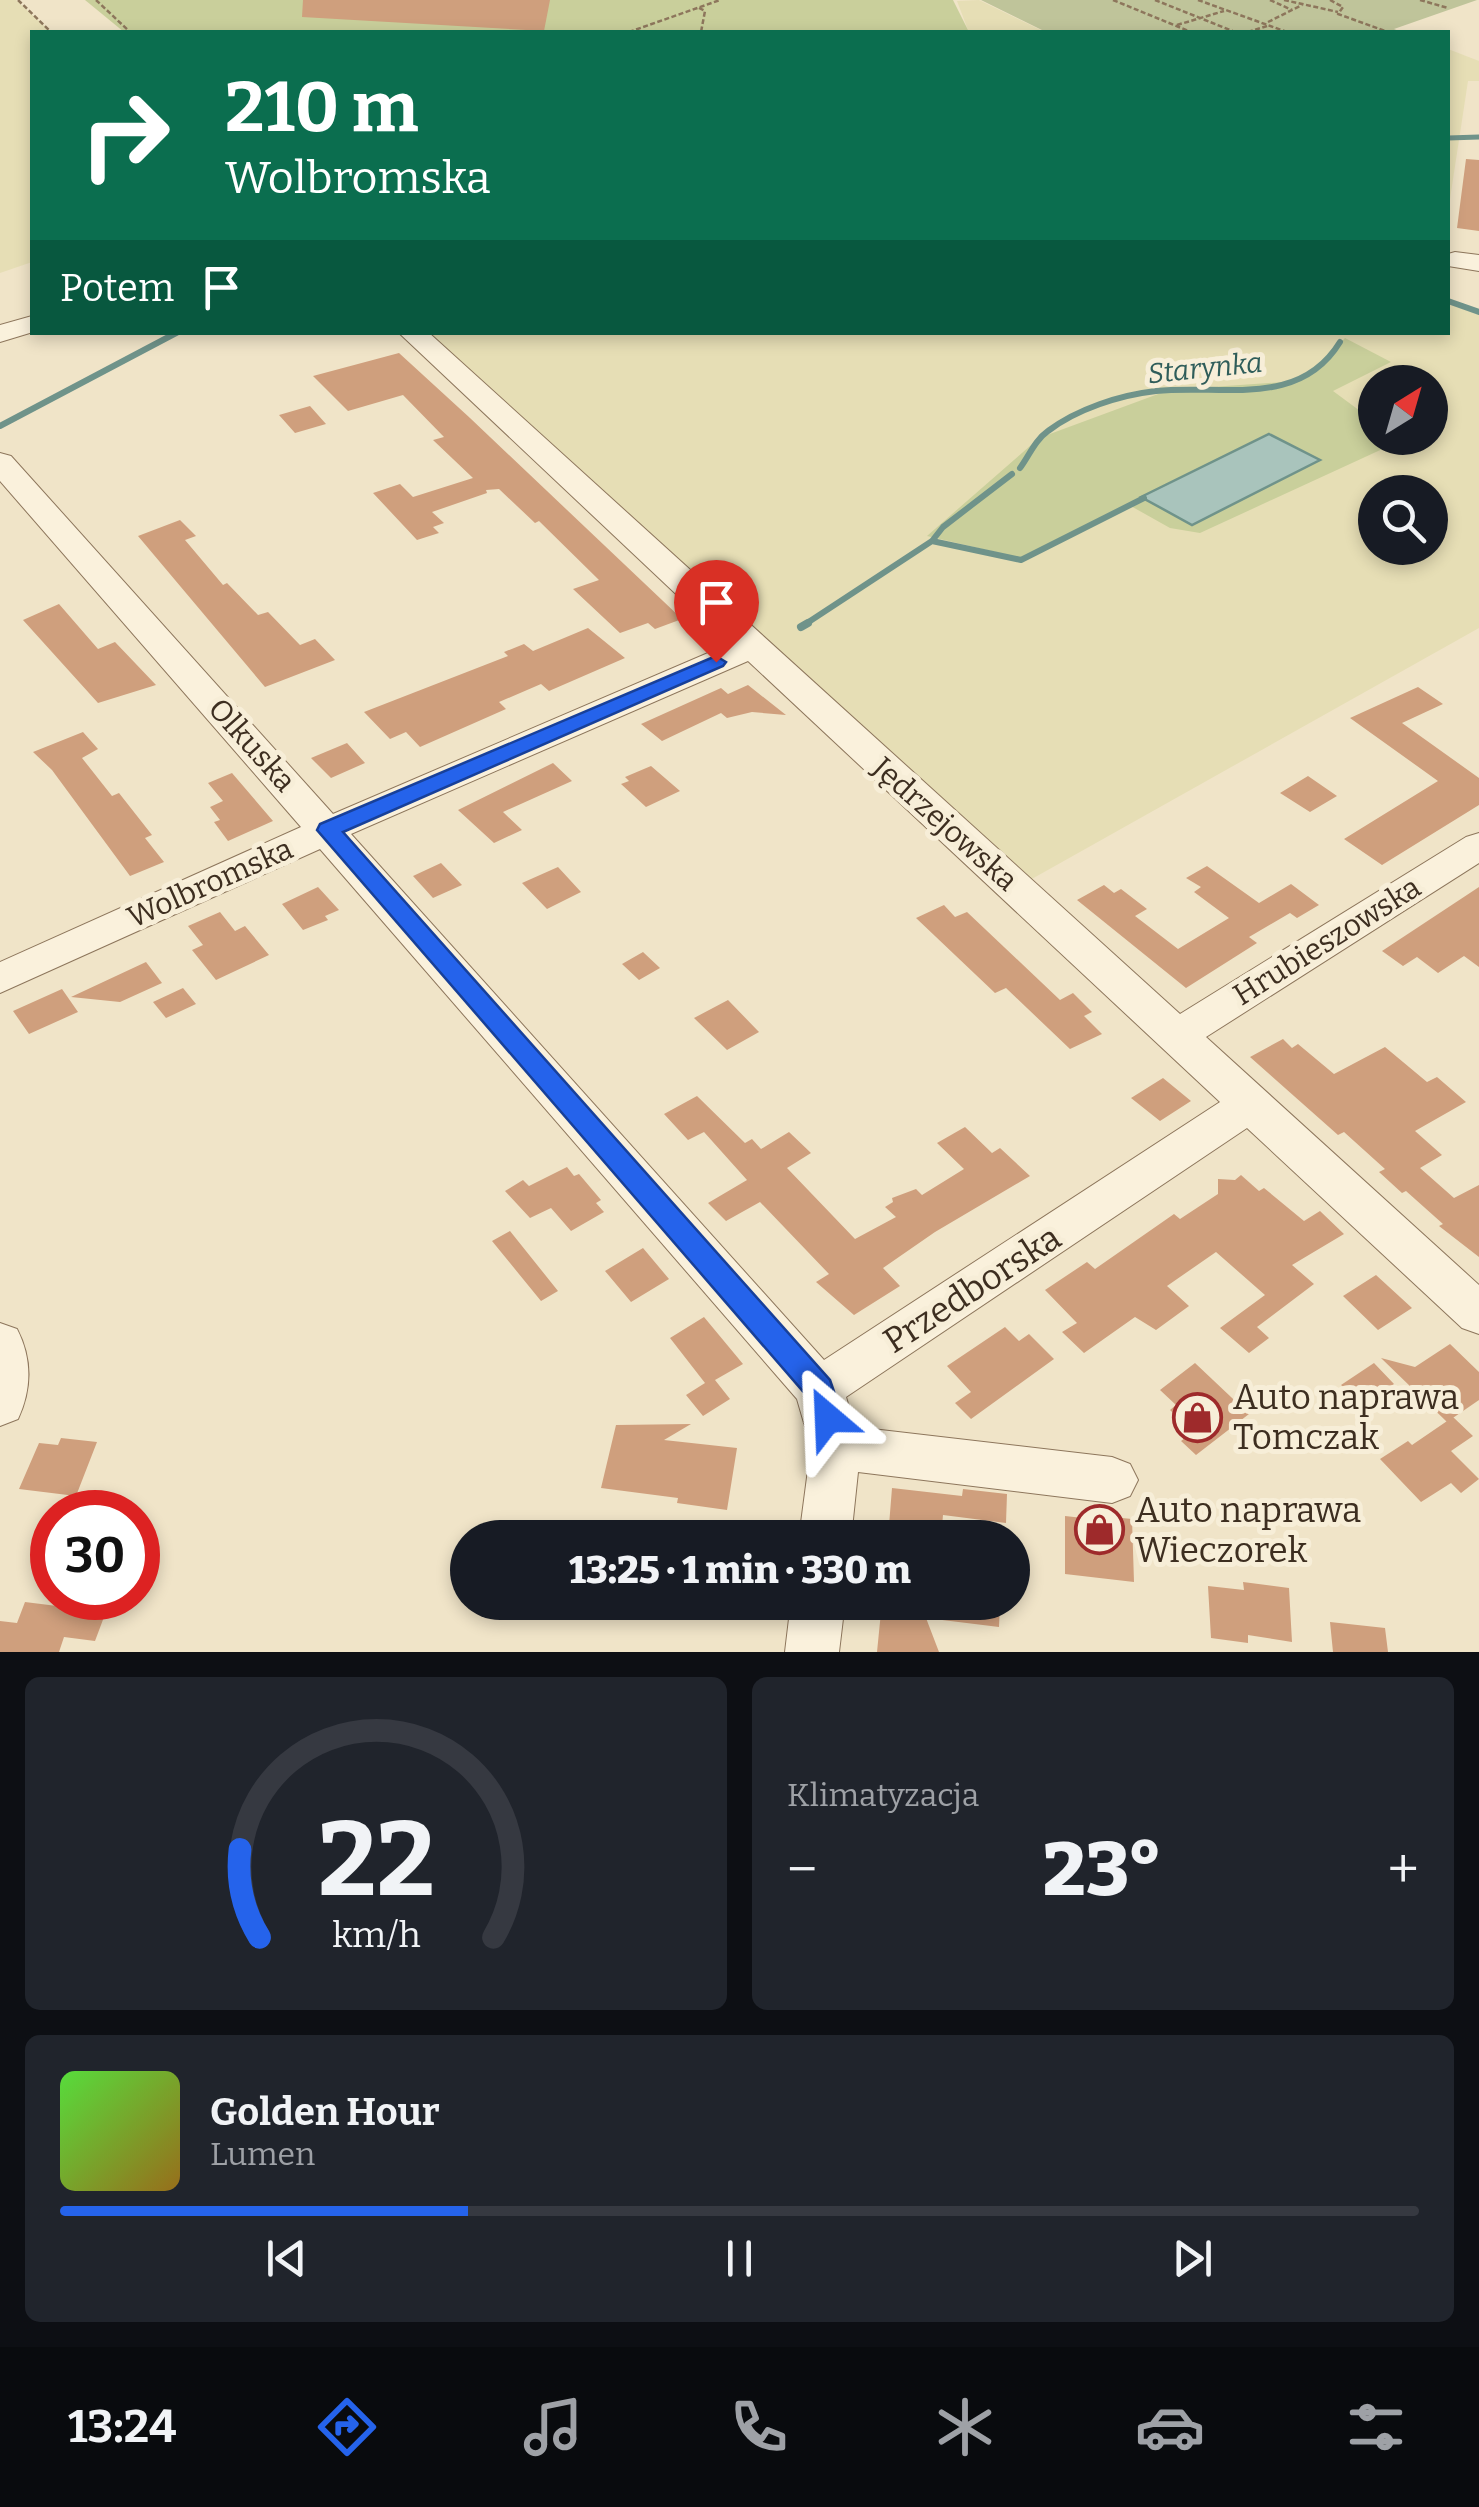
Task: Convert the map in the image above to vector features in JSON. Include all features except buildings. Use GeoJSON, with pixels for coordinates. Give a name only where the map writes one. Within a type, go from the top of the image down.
{"type":"FeatureCollection","features":[{"type":"Feature","properties":{"kind":"street","name":"Jędrzejowska"},"geometry":{"type":"LineString","coordinates":[[414,335],[1479,1314]]}},
{"type":"Feature","properties":{"kind":"street","name":"Olkuska"},"geometry":{"type":"LineString","coordinates":[[0,462],[820,1389]]}},
{"type":"Feature","properties":{"kind":"street","name":"Wolbromska"},"geometry":{"type":"LineString","coordinates":[[0,979],[328,830],[751,647]]}},
{"type":"Feature","properties":{"kind":"street","name":"Hrubieszowska"},"geometry":{"type":"LineString","coordinates":[[1176,1036],[1474,856]]}},
{"type":"Feature","properties":{"kind":"street","name":"Przedborska"},"geometry":{"type":"LineString","coordinates":[[820,1389],[1250,1104]]}},
{"type":"Feature","properties":{"kind":"street"},"geometry":{"type":"LineString","coordinates":[[0,1343],[4,1381],[0,1404]]}},
{"type":"Feature","properties":{"kind":"street"},"geometry":{"type":"LineString","coordinates":[[820,1389],[836,1447],[827,1520]]}},
{"type":"Feature","properties":{"kind":"street"},"geometry":{"type":"LineString","coordinates":[[836,1447],[1112,1480]]}},
{"type":"Feature","properties":{"kind":"street"},"geometry":{"type":"LineString","coordinates":[[812,1652],[816,1620]]}},
{"type":"Feature","properties":{"kind":"path"},"geometry":{"type":"LineString","coordinates":[[18,0],[50,30]]}},
{"type":"Feature","properties":{"kind":"path"},"geometry":{"type":"LineString","coordinates":[[96,0],[128,30]]}},
{"type":"Feature","properties":{"kind":"path"},"geometry":{"type":"LineString","coordinates":[[635,30],[720,0]]}},
{"type":"Feature","properties":{"kind":"path"},"geometry":{"type":"LineString","coordinates":[[1113,0],[1185,30]]}},
{"type":"Feature","properties":{"kind":"path"},"geometry":{"type":"LineString","coordinates":[[1154,0],[1231,30]]}},
{"type":"Feature","properties":{"kind":"path"},"geometry":{"type":"LineString","coordinates":[[1198,0],[1282,30]]}},
{"type":"Feature","properties":{"kind":"path"},"geometry":{"type":"LineString","coordinates":[[1270,0],[1294,10]]}},
{"type":"Feature","properties":{"kind":"path"},"geometry":{"type":"LineString","coordinates":[[1284,0],[1313,4],[1383,30]]}},
{"type":"Feature","properties":{"kind":"path"},"geometry":{"type":"LineString","coordinates":[[1303,2],[1326,7],[1331,0],[1343,7],[1338,12]]}},
{"type":"Feature","properties":{"kind":"path"},"geometry":{"type":"LineString","coordinates":[[1420,0],[1448,8]]}},
{"type":"Feature","properties":{"kind":"path"},"geometry":{"type":"LineString","coordinates":[[1253,30],[1303,2]]}},
{"type":"Feature","properties":{"kind":"path"},"geometry":{"type":"LineString","coordinates":[[699,8],[704,10],[701,30]]}},
{"type":"Feature","properties":{"kind":"path"},"geometry":{"type":"LineString","coordinates":[[1174,26],[1226,11]]}},
{"type":"Feature","properties":{"kind":"shaded area"},"geometry":{"type":"Polygon","coordinates":[[[0,0],[16,0],[49,30],[30,30],[30,263],[0,273],[0,0]]]}},
{"type":"Feature","properties":{"kind":"shaded area"},"geometry":{"type":"Polygon","coordinates":[[[979,0],[1041,30],[968,30],[957,1],[979,0]]]}},
{"type":"Feature","properties":{"kind":"shaded area"},"geometry":{"type":"Polygon","coordinates":[[[1450,50],[1479,61],[1479,81],[1468,81],[1450,199],[1450,50]]]}},
{"type":"Feature","properties":{"kind":"shaded area"},"geometry":{"type":"Polygon","coordinates":[[[1450,302],[1479,312],[1479,628],[1030,880],[430,335],[1450,335],[1450,302]]]}},
{"type":"Feature","properties":{"kind":"green space"},"geometry":{"type":"Polygon","coordinates":[[[85,0],[953,0],[968,30],[122,30],[85,0]]]}},
{"type":"Feature","properties":{"kind":"green space"},"geometry":{"type":"Polygon","coordinates":[[[981,0],[1477,0],[1396,30],[1042,30],[981,0]]]}},
{"type":"Feature","properties":{"kind":"green space"},"geometry":{"type":"Polygon","coordinates":[[[1345,338],[1391,362],[1358,365],[1358,378],[1333,391],[1358,409],[1358,455],[1369,455],[1200,533],[1170,528],[1129,505],[1021,558],[927,536],[1039,438],[1169,390],[1284,382],[1310,376],[1345,338]]]}},
{"type":"Feature","properties":{"kind":"water"},"geometry":{"type":"Polygon","coordinates":[[[1269,434],[1320,460],[1192,525],[1141,497],[1269,434]]]}},
{"type":"Feature","properties":{"kind":"waterway","name":"Starynka"},"geometry":{"type":"LineString","coordinates":[[1450,138],[1479,137]]}},
{"type":"Feature","properties":{"kind":"waterway","name":"Starynka"},"geometry":{"type":"LineString","coordinates":[[1450,302],[1479,312]]}},
{"type":"Feature","properties":{"kind":"waterway","name":"Starynka"},"geometry":{"type":"LineString","coordinates":[[0,426],[172,335]]}},
{"type":"Feature","properties":{"kind":"waterway","name":"Starynka"},"geometry":{"type":"LineString","coordinates":[[1020,468],[1043,435],[1085,410],[1156,391],[1281,385],[1303,377],[1323,363],[1340,342]]}},
{"type":"Feature","properties":{"kind":"waterway","name":"Starynka"},"geometry":{"type":"LineString","coordinates":[[932,541],[943,527],[1012,474]]}},
{"type":"Feature","properties":{"kind":"waterway","name":"Starynka"},"geometry":{"type":"LineString","coordinates":[[932,541],[1021,560],[1144,498]]}},
{"type":"Feature","properties":{"kind":"waterway","name":"Starynka"},"geometry":{"type":"LineString","coordinates":[[804,625],[932,541]]}},
{"type":"Feature","properties":{"kind":"waterway","name":"Starynka"},"geometry":{"type":"LineString","coordinates":[[801,627],[808,623]]}},
{"type":"Feature","properties":{"kind":"place","name":"Auto naprawa Tomczak"},"geometry":{"type":"Point","coordinates":[1198,1417]}},
{"type":"Feature","properties":{"kind":"place","name":"Auto naprawa Wieczorek"},"geometry":{"type":"Point","coordinates":[1100,1530]}},
{"type":"Feature","properties":{"kind":"route"},"geometry":{"type":"LineString","coordinates":[[716,662],[328,830],[820,1389],[828,1418]]}}]}
